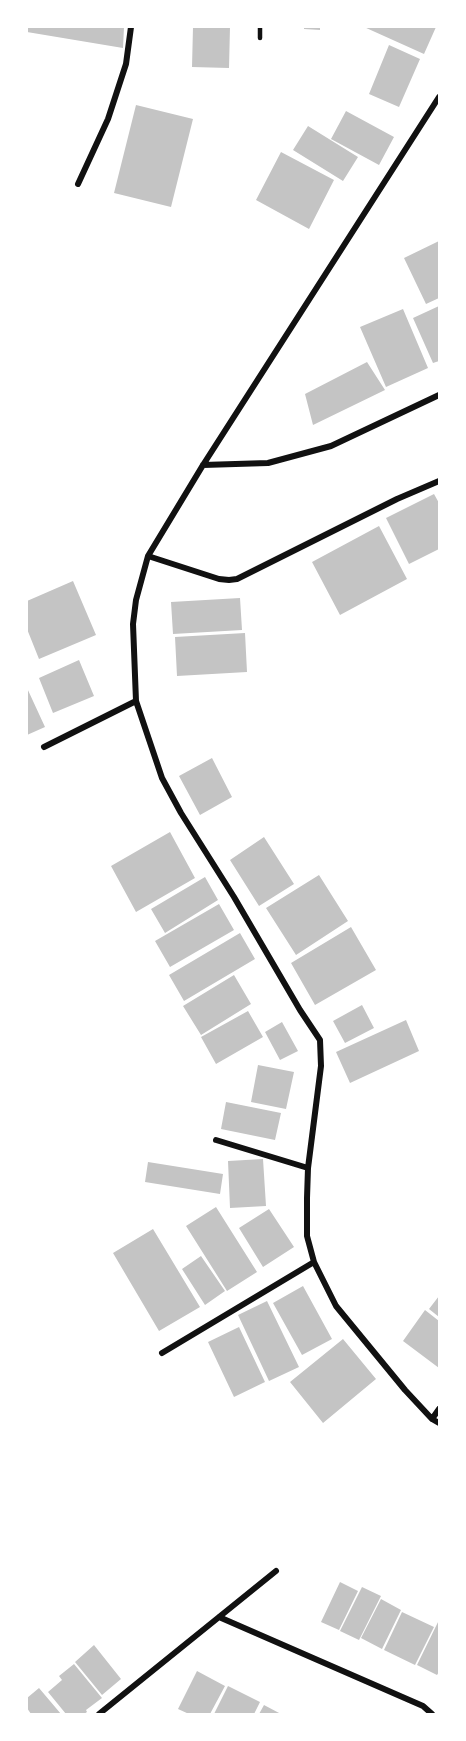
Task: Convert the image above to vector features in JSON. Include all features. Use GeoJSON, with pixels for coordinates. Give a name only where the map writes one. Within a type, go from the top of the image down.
{"type":"FeatureCollection","features":[{"type":"Feature","properties":{"kind":"street"},"geometry":{"type":"LineString","coordinates":[[78,183],[108,119],[126,64],[130,27]]}},
{"type":"Feature","properties":{"kind":"street"},"geometry":{"type":"LineString","coordinates":[[439,97],[437,108],[203,465],[148,556],[134,611],[136,701],[162,778],[181,813],[320,1040],[321,1066],[308,1168],[307,1236],[314,1262],[336,1306],[405,1390],[432,1419],[439,1423]]}},
{"type":"Feature","properties":{"kind":"street"},"geometry":{"type":"LineString","coordinates":[[203,465],[268,463],[331,446],[439,395]]}},
{"type":"Feature","properties":{"kind":"street"},"geometry":{"type":"LineString","coordinates":[[148,556],[219,579],[237,579],[397,499],[439,481]]}},
{"type":"Feature","properties":{"kind":"street"},"geometry":{"type":"LineString","coordinates":[[44,747],[136,701]]}},
{"type":"Feature","properties":{"kind":"street"},"geometry":{"type":"LineString","coordinates":[[216,1140],[308,1168]]}},
{"type":"Feature","properties":{"kind":"street"},"geometry":{"type":"LineString","coordinates":[[162,1353],[314,1262]]}},
{"type":"Feature","properties":{"kind":"street"},"geometry":{"type":"LineString","coordinates":[[432,1419],[439,1409]]}},
{"type":"Feature","properties":{"kind":"street"},"geometry":{"type":"LineString","coordinates":[[103,1713],[276,1571]]}},
{"type":"Feature","properties":{"kind":"street"},"geometry":{"type":"LineString","coordinates":[[219,1617],[423,1706],[432,1714]]}},
{"type":"Feature","properties":{"kind":"lane"},"geometry":{"type":"LineString","coordinates":[[260,27],[261,38]]}},
{"type":"Feature","properties":{"kind":"building"},"geometry":{"type":"Polygon","coordinates":[[[27,27],[124,27],[123,48],[27,32],[27,27]]]}},
{"type":"Feature","properties":{"kind":"building"},"geometry":{"type":"Polygon","coordinates":[[[193,27],[230,27],[229,68],[192,67],[193,27]]]}},
{"type":"Feature","properties":{"kind":"building"},"geometry":{"type":"Polygon","coordinates":[[[304,27],[320,27],[320,30],[304,29],[304,27]]]}},
{"type":"Feature","properties":{"kind":"building"},"geometry":{"type":"Polygon","coordinates":[[[364,27],[436,27],[424,54],[364,27]]]}},
{"type":"Feature","properties":{"kind":"building"},"geometry":{"type":"Polygon","coordinates":[[[389,45],[420,59],[399,107],[369,94],[389,45]]]}},
{"type":"Feature","properties":{"kind":"building"},"geometry":{"type":"Polygon","coordinates":[[[136,105],[193,119],[171,207],[114,193],[136,105]]]}},
{"type":"Feature","properties":{"kind":"building"},"geometry":{"type":"Polygon","coordinates":[[[346,111],[394,137],[379,165],[331,139],[346,111]]]}},
{"type":"Feature","properties":{"kind":"building"},"geometry":{"type":"Polygon","coordinates":[[[308,126],[358,157],[343,181],[293,150],[308,126]]]}},
{"type":"Feature","properties":{"kind":"building"},"geometry":{"type":"Polygon","coordinates":[[[281,152],[334,180],[309,229],[256,200],[281,152]]]}},
{"type":"Feature","properties":{"kind":"building"},"geometry":{"type":"Polygon","coordinates":[[[439,241],[439,298],[426,304],[404,258],[439,241]]]}},
{"type":"Feature","properties":{"kind":"building"},"geometry":{"type":"Polygon","coordinates":[[[439,306],[439,361],[433,363],[413,318],[439,306]]]}},
{"type":"Feature","properties":{"kind":"building"},"geometry":{"type":"Polygon","coordinates":[[[403,309],[428,368],[386,387],[360,327],[403,309]]]}},
{"type":"Feature","properties":{"kind":"building"},"geometry":{"type":"Polygon","coordinates":[[[367,362],[385,390],[313,425],[305,394],[367,362]]]}},
{"type":"Feature","properties":{"kind":"building"},"geometry":{"type":"Polygon","coordinates":[[[434,494],[439,503],[439,549],[409,564],[386,518],[434,494]]]}},
{"type":"Feature","properties":{"kind":"building"},"geometry":{"type":"Polygon","coordinates":[[[379,526],[407,579],[340,615],[312,562],[379,526]]]}},
{"type":"Feature","properties":{"kind":"building"},"geometry":{"type":"Polygon","coordinates":[[[73,581],[96,635],[39,659],[27,629],[27,601],[73,581]]]}},
{"type":"Feature","properties":{"kind":"building"},"geometry":{"type":"Polygon","coordinates":[[[240,598],[242,630],[173,634],[171,602],[240,598]]]}},
{"type":"Feature","properties":{"kind":"building"},"geometry":{"type":"Polygon","coordinates":[[[245,633],[247,672],[177,676],[175,637],[245,633]]]}},
{"type":"Feature","properties":{"kind":"building"},"geometry":{"type":"Polygon","coordinates":[[[79,660],[94,696],[53,713],[39,678],[79,660]]]}},
{"type":"Feature","properties":{"kind":"building"},"geometry":{"type":"Polygon","coordinates":[[[27,688],[45,727],[27,735],[27,688]]]}},
{"type":"Feature","properties":{"kind":"building"},"geometry":{"type":"Polygon","coordinates":[[[212,758],[232,797],[200,815],[179,776],[212,758]]]}},
{"type":"Feature","properties":{"kind":"building"},"geometry":{"type":"Polygon","coordinates":[[[170,832],[195,878],[136,912],[111,866],[170,832]]]}},
{"type":"Feature","properties":{"kind":"building"},"geometry":{"type":"Polygon","coordinates":[[[264,837],[294,884],[259,906],[230,860],[264,837]]]}},
{"type":"Feature","properties":{"kind":"building"},"geometry":{"type":"Polygon","coordinates":[[[319,875],[348,921],[296,955],[266,908],[319,875]]]}},
{"type":"Feature","properties":{"kind":"building"},"geometry":{"type":"Polygon","coordinates":[[[205,877],[218,900],[165,933],[151,909],[205,877]]]}},
{"type":"Feature","properties":{"kind":"building"},"geometry":{"type":"Polygon","coordinates":[[[219,904],[234,930],[170,967],[155,941],[219,904]]]}},
{"type":"Feature","properties":{"kind":"building"},"geometry":{"type":"Polygon","coordinates":[[[351,927],[376,970],[315,1005],[291,963],[351,927]]]}},
{"type":"Feature","properties":{"kind":"building"},"geometry":{"type":"Polygon","coordinates":[[[240,933],[255,959],[184,1001],[169,975],[240,933]]]}},
{"type":"Feature","properties":{"kind":"building"},"geometry":{"type":"Polygon","coordinates":[[[234,975],[251,1004],[201,1035],[183,1006],[234,975]]]}},
{"type":"Feature","properties":{"kind":"building"},"geometry":{"type":"Polygon","coordinates":[[[362,1005],[374,1028],[345,1043],[333,1021],[362,1005]]]}},
{"type":"Feature","properties":{"kind":"building"},"geometry":{"type":"Polygon","coordinates":[[[248,1011],[263,1037],[216,1064],[201,1037],[248,1011]]]}},
{"type":"Feature","properties":{"kind":"building"},"geometry":{"type":"Polygon","coordinates":[[[406,1020],[419,1051],[350,1083],[336,1052],[406,1020]]]}},
{"type":"Feature","properties":{"kind":"building"},"geometry":{"type":"Polygon","coordinates":[[[282,1022],[298,1051],[280,1060],[265,1032],[282,1022]]]}},
{"type":"Feature","properties":{"kind":"building"},"geometry":{"type":"Polygon","coordinates":[[[258,1065],[294,1072],[286,1109],[251,1102],[258,1065]]]}},
{"type":"Feature","properties":{"kind":"building"},"geometry":{"type":"Polygon","coordinates":[[[226,1102],[281,1113],[275,1140],[221,1129],[226,1102]]]}},
{"type":"Feature","properties":{"kind":"building"},"geometry":{"type":"Polygon","coordinates":[[[263,1159],[266,1206],[230,1208],[228,1161],[263,1159]]]}},
{"type":"Feature","properties":{"kind":"building"},"geometry":{"type":"Polygon","coordinates":[[[148,1162],[223,1174],[220,1194],[145,1182],[148,1162]]]}},
{"type":"Feature","properties":{"kind":"building"},"geometry":{"type":"Polygon","coordinates":[[[216,1207],[257,1272],[227,1291],[186,1226],[216,1207]]]}},
{"type":"Feature","properties":{"kind":"building"},"geometry":{"type":"Polygon","coordinates":[[[269,1209],[294,1247],[263,1267],[239,1228],[269,1209]]]}},
{"type":"Feature","properties":{"kind":"building"},"geometry":{"type":"Polygon","coordinates":[[[153,1229],[200,1307],[159,1331],[113,1253],[153,1229]]]}},
{"type":"Feature","properties":{"kind":"building"},"geometry":{"type":"Polygon","coordinates":[[[201,1256],[225,1291],[205,1305],[182,1269],[201,1256]]]}},
{"type":"Feature","properties":{"kind":"building"},"geometry":{"type":"Polygon","coordinates":[[[303,1286],[332,1339],[302,1355],[273,1303],[303,1286]]]}},
{"type":"Feature","properties":{"kind":"building"},"geometry":{"type":"Polygon","coordinates":[[[439,1296],[439,1317],[429,1309],[439,1296]]]}},
{"type":"Feature","properties":{"kind":"building"},"geometry":{"type":"Polygon","coordinates":[[[267,1301],[299,1367],[269,1381],[238,1315],[267,1301]]]}},
{"type":"Feature","properties":{"kind":"building"},"geometry":{"type":"Polygon","coordinates":[[[425,1310],[439,1321],[439,1368],[403,1341],[425,1310]]]}},
{"type":"Feature","properties":{"kind":"building"},"geometry":{"type":"Polygon","coordinates":[[[239,1327],[265,1382],[234,1397],[208,1342],[239,1327]]]}},
{"type":"Feature","properties":{"kind":"building"},"geometry":{"type":"Polygon","coordinates":[[[343,1339],[376,1379],[323,1423],[290,1382],[343,1339]]]}},
{"type":"Feature","properties":{"kind":"building"},"geometry":{"type":"Polygon","coordinates":[[[340,1582],[358,1591],[339,1630],[321,1622],[340,1582]]]}},
{"type":"Feature","properties":{"kind":"building"},"geometry":{"type":"Polygon","coordinates":[[[362,1587],[381,1596],[359,1640],[340,1631],[362,1587]]]}},
{"type":"Feature","properties":{"kind":"building"},"geometry":{"type":"Polygon","coordinates":[[[381,1599],[401,1610],[382,1649],[361,1638],[381,1599]]]}},
{"type":"Feature","properties":{"kind":"building"},"geometry":{"type":"Polygon","coordinates":[[[402,1612],[434,1627],[415,1665],[384,1650],[402,1612]]]}},
{"type":"Feature","properties":{"kind":"building"},"geometry":{"type":"Polygon","coordinates":[[[439,1620],[439,1672],[437,1675],[417,1665],[439,1620]]]}},
{"type":"Feature","properties":{"kind":"building"},"geometry":{"type":"Polygon","coordinates":[[[94,1645],[121,1679],[102,1695],[75,1662],[94,1645]]]}},
{"type":"Feature","properties":{"kind":"building"},"geometry":{"type":"Polygon","coordinates":[[[74,1664],[102,1698],[84,1714],[66,1714],[48,1692],[62,1680],[59,1676],[74,1664]]]}},
{"type":"Feature","properties":{"kind":"building"},"geometry":{"type":"Polygon","coordinates":[[[197,1671],[225,1686],[210,1714],[189,1714],[178,1709],[197,1671]]]}},
{"type":"Feature","properties":{"kind":"building"},"geometry":{"type":"Polygon","coordinates":[[[228,1686],[260,1702],[254,1714],[214,1714],[228,1686]]]}},
{"type":"Feature","properties":{"kind":"building"},"geometry":{"type":"Polygon","coordinates":[[[39,1688],[61,1714],[31,1714],[27,1708],[27,1698],[39,1688]]]}},
{"type":"Feature","properties":{"kind":"building"},"geometry":{"type":"Polygon","coordinates":[[[264,1705],[281,1714],[259,1714],[264,1705]]]}}]}
